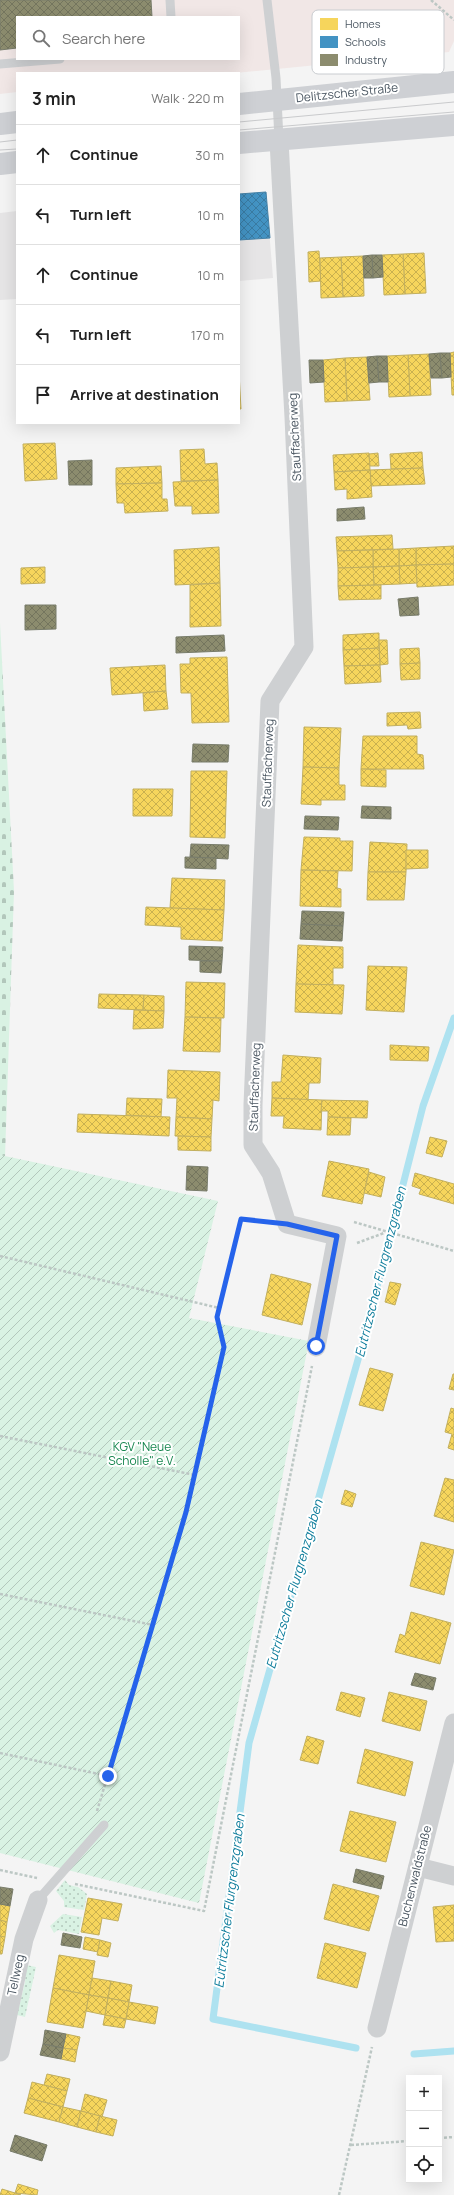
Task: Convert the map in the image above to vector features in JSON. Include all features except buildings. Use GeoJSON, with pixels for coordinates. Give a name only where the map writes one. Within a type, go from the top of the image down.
{"type":"FeatureCollection","features":[{"type":"Feature","properties":{"kind":"main road","name":"Delitzscher Straße"},"geometry":{"type":"LineString","coordinates":[[240,104],[454,82]]}},
{"type":"Feature","properties":{"kind":"main road"},"geometry":{"type":"LineString","coordinates":[[0,124],[16,122]]}},
{"type":"Feature","properties":{"kind":"main road"},"geometry":{"type":"LineString","coordinates":[[240,144],[454,125]]}},
{"type":"Feature","properties":{"kind":"main road"},"geometry":{"type":"LineString","coordinates":[[0,164],[16,162]]}},
{"type":"Feature","properties":{"kind":"street","name":"Stauffacherweg"},"geometry":{"type":"LineString","coordinates":[[279,141],[295,429],[304,647],[270,701],[253,1105],[253,1145],[271,1173],[287,1224]]}},
{"type":"Feature","properties":{"kind":"street"},"geometry":{"type":"LineString","coordinates":[[287,1224],[334,1234],[338,1239],[316,1346]]}},
{"type":"Feature","properties":{"kind":"street","name":"Buchenwaldstraße"},"geometry":{"type":"LineString","coordinates":[[377,2028],[454,1723]]}},
{"type":"Feature","properties":{"kind":"street"},"geometry":{"type":"LineString","coordinates":[[418,1867],[454,1876]]}},
{"type":"Feature","properties":{"kind":"street","name":"Tellweg"},"geometry":{"type":"LineString","coordinates":[[0,2052],[24,1939],[38,1900]]}},
{"type":"Feature","properties":{"kind":"lane"},"geometry":{"type":"LineString","coordinates":[[170,0],[171,16]]}},
{"type":"Feature","properties":{"kind":"lane"},"geometry":{"type":"LineString","coordinates":[[267,0],[277,101],[279,141]]}},
{"type":"Feature","properties":{"kind":"lane"},"geometry":{"type":"LineString","coordinates":[[0,64],[48,60]]}},
{"type":"Feature","properties":{"kind":"lane"},"geometry":{"type":"LineString","coordinates":[[38,1900],[104,1825]]}},
{"type":"Feature","properties":{"kind":"path"},"geometry":{"type":"LineString","coordinates":[[431,0],[442,10]]}},
{"type":"Feature","properties":{"kind":"path"},"geometry":{"type":"LineString","coordinates":[[444,11],[454,20]]}},
{"type":"Feature","properties":{"kind":"path"},"geometry":{"type":"LineString","coordinates":[[86,1846],[186,1512],[224,1347],[217,1317],[241,1219],[287,1224]]}},
{"type":"Feature","properties":{"kind":"path"},"geometry":{"type":"LineString","coordinates":[[352,1222],[374,1227],[398,1236],[454,1251]]}},
{"type":"Feature","properties":{"kind":"path"},"geometry":{"type":"LineString","coordinates":[[335,1251],[385,1232]]}},
{"type":"Feature","properties":{"kind":"path"},"geometry":{"type":"LineString","coordinates":[[0,1256],[219,1308]]}},
{"type":"Feature","properties":{"kind":"path"},"geometry":{"type":"LineString","coordinates":[[61,1875],[74,1883],[204,1910],[316,1346]]}},
{"type":"Feature","properties":{"kind":"path"},"geometry":{"type":"LineString","coordinates":[[0,1436],[195,1475]]}},
{"type":"Feature","properties":{"kind":"path"},"geometry":{"type":"LineString","coordinates":[[0,1594],[153,1625]]}},
{"type":"Feature","properties":{"kind":"path"},"geometry":{"type":"LineString","coordinates":[[0,1753],[108,1776]]}},
{"type":"Feature","properties":{"kind":"path"},"geometry":{"type":"LineString","coordinates":[[0,1870],[54,1883]]}},
{"type":"Feature","properties":{"kind":"path"},"geometry":{"type":"LineString","coordinates":[[339,2195],[377,2028]]}},
{"type":"Feature","properties":{"kind":"path"},"geometry":{"type":"LineString","coordinates":[[442,2138],[454,2137]]}},
{"type":"Feature","properties":{"kind":"path"},"geometry":{"type":"LineString","coordinates":[[350,2145],[406,2141]]}},
{"type":"Feature","properties":{"kind":"shaded area"},"geometry":{"type":"Polygon","coordinates":[[[0,0],[454,0],[454,41],[449,52],[444,52],[444,10],[312,10],[312,65],[240,73],[16,72],[16,92],[0,94],[0,0]]]}},
{"type":"Feature","properties":{"kind":"shaded area"},"geometry":{"type":"Polygon","coordinates":[[[266,192],[273,278],[240,281],[240,194],[266,192]]]}},
{"type":"Feature","properties":{"kind":"shaded area"},"geometry":{"type":"Polygon","coordinates":[[[16,211],[16,299],[0,300],[0,213],[16,211]]]}},
{"type":"Feature","properties":{"kind":"green space"},"geometry":{"type":"Polygon","coordinates":[[[0,623],[14,891],[5,1157],[0,1155],[0,623]]]}},
{"type":"Feature","properties":{"kind":"green space","name":"KGV \"Neue Scholle\" e.V."},"geometry":{"type":"Polygon","coordinates":[[[0,1155],[218,1201],[189,1318],[309,1341],[199,1903],[0,1853],[0,1155]]]}},
{"type":"Feature","properties":{"kind":"green space"},"geometry":{"type":"Polygon","coordinates":[[[65,1880],[69,1885],[78,1887],[87,1894],[84,1910],[64,1907],[64,1901],[56,1891],[65,1880]]]}},
{"type":"Feature","properties":{"kind":"green space"},"geometry":{"type":"Polygon","coordinates":[[[63,1914],[82,1917],[79,1934],[58,1930],[54,1933],[50,1926],[63,1914]]]}},
{"type":"Feature","properties":{"kind":"green space"},"geometry":{"type":"Polygon","coordinates":[[[26,1965],[36,1967],[25,2017],[17,2015],[25,1982],[26,1965]]]}},
{"type":"Feature","properties":{"kind":"waterway","name":"Eutritzscher Flurgrenzgraben"},"geometry":{"type":"LineString","coordinates":[[356,2048],[213,2019],[249,1743],[363,1342],[423,1106],[454,1018]]}},
{"type":"Feature","properties":{"kind":"waterway","name":"Eutritzscher Flurgrenzgraben"},"geometry":{"type":"LineString","coordinates":[[414,2054],[454,2051]]}},
{"type":"Feature","properties":{"kind":"tram line"},"geometry":{"type":"LineString","coordinates":[[240,122],[454,102]]}},
{"type":"Feature","properties":{"kind":"tram line"},"geometry":{"type":"LineString","coordinates":[[240,130],[454,112]]}},
{"type":"Feature","properties":{"kind":"tram line"},"geometry":{"type":"LineString","coordinates":[[0,142],[16,140]]}},
{"type":"Feature","properties":{"kind":"tram line"},"geometry":{"type":"LineString","coordinates":[[0,150],[16,149]]}},
{"type":"Feature","properties":{"kind":"route"},"geometry":{"type":"LineString","coordinates":[[108,1776],[186,1512],[224,1347],[217,1317],[241,1219],[287,1224],[334,1234],[337,1236],[338,1239],[316,1346]]}}]}
